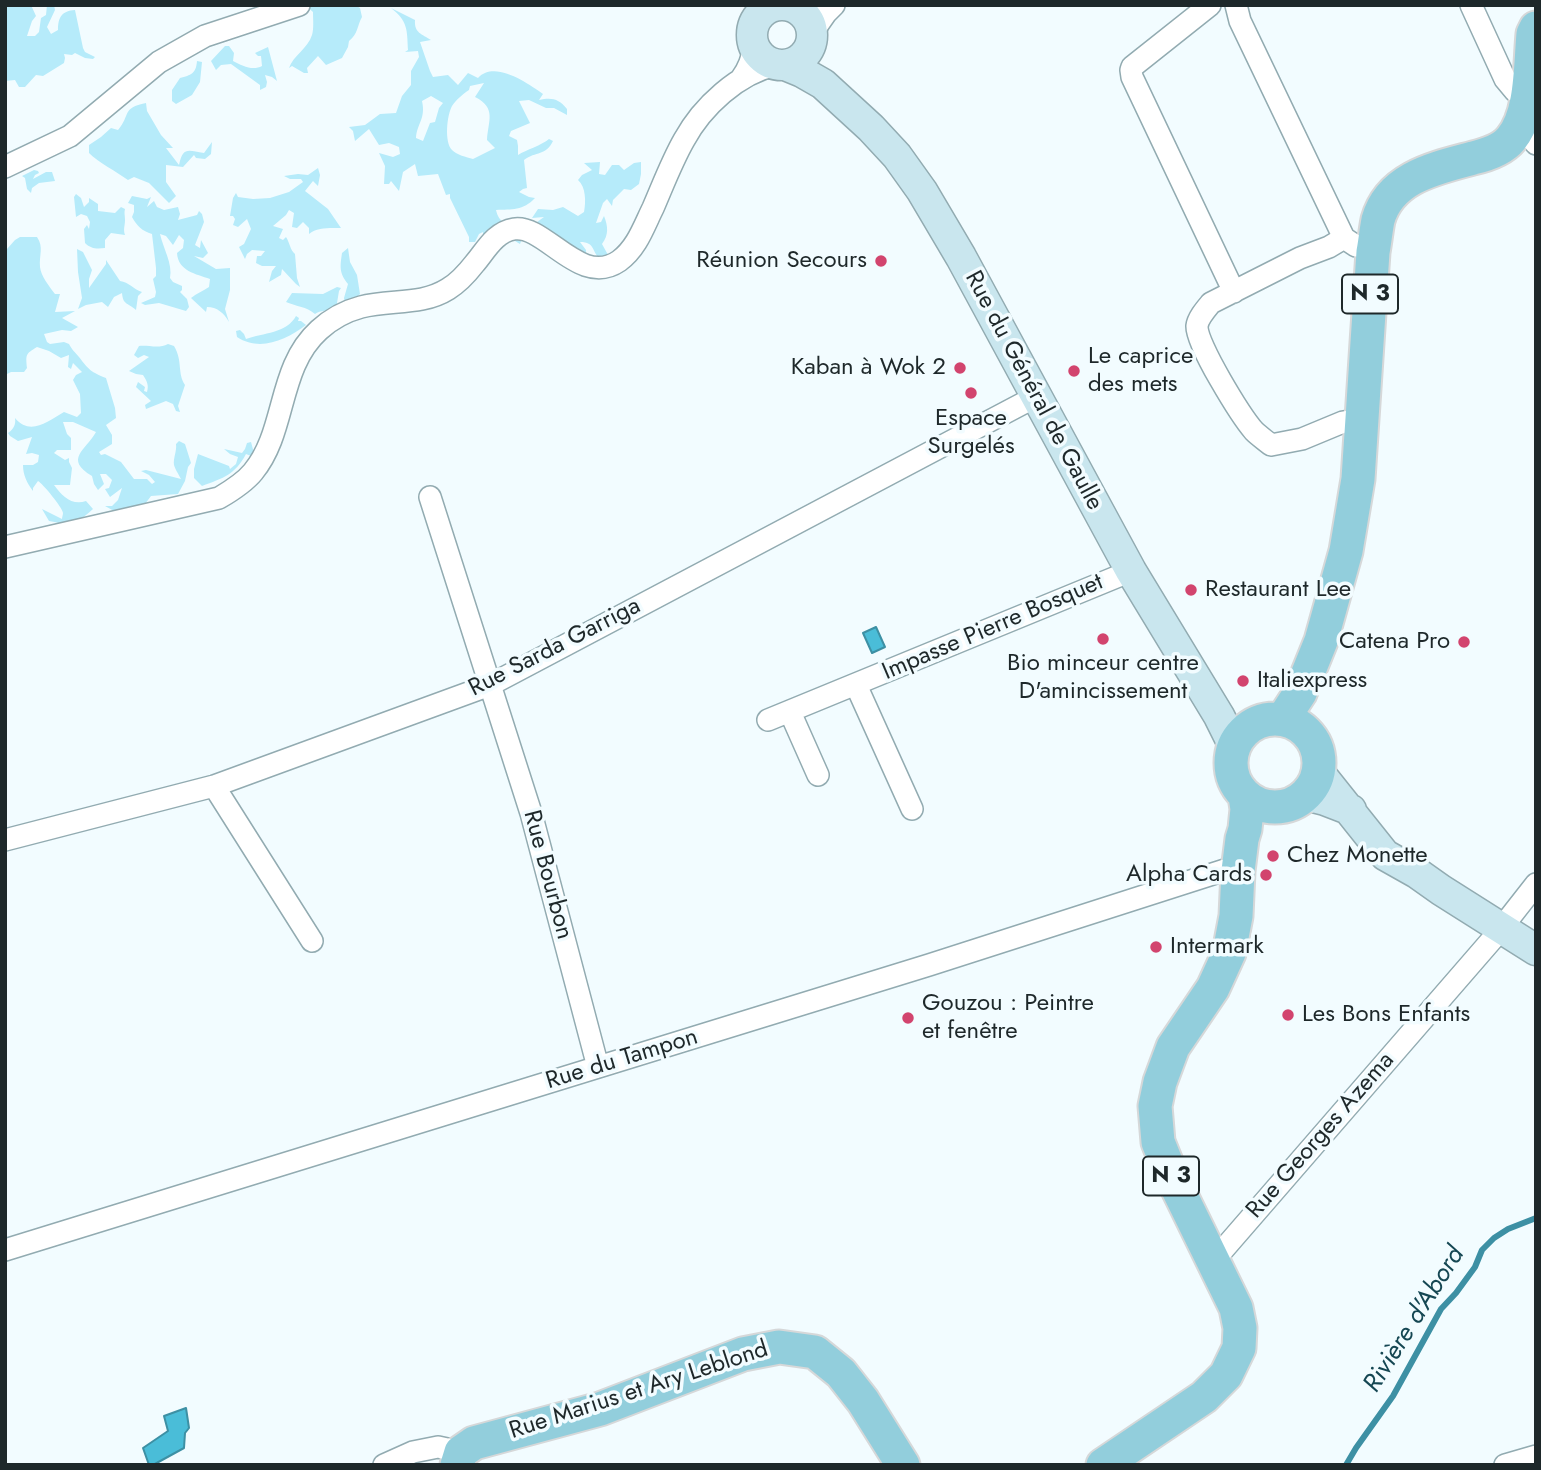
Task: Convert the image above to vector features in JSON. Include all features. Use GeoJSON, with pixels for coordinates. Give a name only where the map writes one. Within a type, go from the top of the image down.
{"type":"FeatureCollection","features":[{"type":"Feature","properties":{"kind":"main road"},"geometry":{"type":"LineString","coordinates":[[764,12],[799,18],[806,54],[793,64],[780,65],[762,58],[751,25],[764,12]]}},
{"type":"Feature","properties":{"kind":"main road","name":"Rue du Général de Gaulle"},"geometry":{"type":"LineString","coordinates":[[799,18],[823,84]]}},
{"type":"Feature","properties":{"kind":"main road"},"geometry":{"type":"LineString","coordinates":[[1527,122],[1533,34],[1536,28]]}},
{"type":"Feature","properties":{"kind":"main road","name":"Rue du Général de Gaulle"},"geometry":{"type":"LineString","coordinates":[[780,65],[802,72],[823,84],[897,156],[922,191],[961,257],[1131,571],[1232,731]]}},
{"type":"Feature","properties":{"kind":"main road","name":"N 3"},"geometry":{"type":"LineString","coordinates":[[1297,728],[1300,693],[1321,640],[1346,551],[1358,480],[1362,419],[1359,245],[1379,218],[1387,201],[1400,186],[1417,174],[1499,149],[1527,122]]}},
{"type":"Feature","properties":{"kind":"main road"},"geometry":{"type":"LineString","coordinates":[[1269,719],[1297,728],[1316,746],[1319,758],[1312,783],[1293,803],[1251,810],[1231,773],[1232,731],[1269,719]]}},
{"type":"Feature","properties":{"kind":"main road"},"geometry":{"type":"LineString","coordinates":[[1312,783],[1325,800],[1351,810],[1385,855],[1417,873],[1446,883],[1516,925],[1536,950]]}},
{"type":"Feature","properties":{"kind":"main road","name":"N 3"},"geometry":{"type":"LineString","coordinates":[[1103,1465],[1204,1397],[1226,1375],[1238,1348],[1240,1328],[1236,1308],[1172,1177],[1158,1142],[1154,1107],[1173,1047],[1213,988],[1229,953],[1236,916],[1242,839],[1251,810]]}},
{"type":"Feature","properties":{"kind":"main road","name":"Rue Marius et Ary Leblond"},"geometry":{"type":"LineString","coordinates":[[459,1458],[474,1443],[600,1409],[743,1354],[779,1347],[815,1352],[841,1373],[863,1401],[903,1465]]}},
{"type":"Feature","properties":{"kind":"street"},"geometry":{"type":"LineString","coordinates":[[5,167],[70,136],[159,62],[194,42],[299,5]]}},
{"type":"Feature","properties":{"kind":"street"},"geometry":{"type":"LineString","coordinates":[[799,18],[826,13],[834,5]]}},
{"type":"Feature","properties":{"kind":"street"},"geometry":{"type":"LineString","coordinates":[[1210,5],[1130,70],[1234,292]]}},
{"type":"Feature","properties":{"kind":"street"},"geometry":{"type":"LineString","coordinates":[[1236,5],[1240,21],[1359,245],[1329,247],[1300,258],[1211,303],[1197,325],[1199,337],[1216,373],[1256,433],[1271,445],[1302,439],[1342,422],[1362,419]]}},
{"type":"Feature","properties":{"kind":"street"},"geometry":{"type":"LineString","coordinates":[[1471,5],[1504,79],[1515,91],[1527,122]]}},
{"type":"Feature","properties":{"kind":"street"},"geometry":{"type":"LineString","coordinates":[[741,79],[753,57],[751,25]]}},
{"type":"Feature","properties":{"kind":"street"},"geometry":{"type":"LineString","coordinates":[[5,547],[219,498],[229,492],[253,472],[264,454],[289,377],[301,351],[318,330],[337,316],[361,307],[422,300],[448,289],[473,266],[494,240],[504,233],[515,229],[526,231],[576,262],[605,267],[617,262],[639,239],[684,139],[702,113],[741,79],[766,67],[780,65]]}},
{"type":"Feature","properties":{"kind":"street","name":"Rue Sarda Garriga"},"geometry":{"type":"LineString","coordinates":[[5,841],[214,786],[490,685],[1035,397]]}},
{"type":"Feature","properties":{"kind":"street","name":"Rue Bourbon"},"geometry":{"type":"LineString","coordinates":[[430,497],[531,813],[598,1067]]}},
{"type":"Feature","properties":{"kind":"street","name":"Impasse Pierre Bosquet"},"geometry":{"type":"LineString","coordinates":[[768,720],[1131,571]]}},
{"type":"Feature","properties":{"kind":"street","name":"Impasse Pierre Bosquet"},"geometry":{"type":"LineString","coordinates":[[856,685],[912,809]]}},
{"type":"Feature","properties":{"kind":"street"},"geometry":{"type":"LineString","coordinates":[[790,712],[818,775]]}},
{"type":"Feature","properties":{"kind":"street"},"geometry":{"type":"LineString","coordinates":[[214,786],[312,941]]}},
{"type":"Feature","properties":{"kind":"street","name":"Rue du Tampon"},"geometry":{"type":"LineString","coordinates":[[5,1250],[942,961],[1225,870],[1238,871]]}},
{"type":"Feature","properties":{"kind":"street","name":"Rue Georges Azema"},"geometry":{"type":"LineString","coordinates":[[1212,1257],[1222,1251],[1516,925],[1536,884]]}},
{"type":"Feature","properties":{"kind":"street"},"geometry":{"type":"LineString","coordinates":[[384,1465],[413,1452],[438,1447],[459,1458]]}},
{"type":"Feature","properties":{"kind":"street"},"geometry":{"type":"LineString","coordinates":[[1505,1465],[1536,1456]]}},
{"type":"Feature","properties":{"kind":"shaded area"},"geometry":{"type":"Polygon","coordinates":[[[5,5],[31,5],[36,16],[27,36],[35,36],[39,32],[47,5],[54,5],[55,10],[47,27],[51,34],[58,30],[62,15],[75,10],[83,48],[95,57],[93,59],[75,53],[64,54],[64,63],[43,76],[36,75],[25,87],[19,87],[15,80],[5,81],[5,5]]]}},
{"type":"Feature","properties":{"kind":"shaded area"},"geometry":{"type":"Polygon","coordinates":[[[305,5],[355,5],[360,8],[362,17],[342,58],[326,65],[318,56],[307,68],[308,73],[292,66],[289,68],[313,33],[313,12],[305,5]]]}},
{"type":"Feature","properties":{"kind":"shaded area"},"geometry":{"type":"Polygon","coordinates":[[[391,8],[415,20],[417,30],[431,40],[420,42],[433,77],[448,75],[458,85],[468,73],[478,78],[493,71],[502,72],[520,79],[543,94],[539,100],[555,100],[567,109],[567,115],[529,100],[519,101],[530,123],[511,131],[509,136],[517,140],[518,155],[549,139],[553,141],[544,151],[524,160],[527,188],[519,192],[535,198],[522,207],[496,210],[501,221],[518,229],[526,217],[520,244],[510,238],[483,236],[483,232],[475,242],[469,242],[450,194],[446,195],[438,174],[418,176],[415,164],[403,172],[399,191],[391,181],[384,184],[385,166],[379,153],[393,157],[400,154],[399,147],[389,143],[379,145],[369,129],[355,141],[353,131],[349,127],[365,125],[380,114],[396,113],[402,96],[411,85],[411,71],[419,57],[418,51],[405,52],[408,50],[407,31],[391,8]],[[484,83],[470,86],[452,106],[448,122],[449,146],[459,155],[473,159],[495,148],[487,140],[489,110],[475,97],[484,83]],[[431,96],[422,101],[423,112],[416,138],[423,141],[430,123],[435,122],[443,103],[431,96]]]}},
{"type":"Feature","properties":{"kind":"shaded area"},"geometry":{"type":"Polygon","coordinates":[[[225,46],[229,46],[234,53],[233,61],[251,68],[262,66],[261,56],[255,53],[268,47],[277,81],[265,75],[266,87],[260,90],[260,85],[231,64],[221,65],[216,70],[211,61],[225,46]]]}},
{"type":"Feature","properties":{"kind":"shaded area"},"geometry":{"type":"Polygon","coordinates":[[[197,61],[202,62],[200,82],[192,95],[176,104],[172,101],[172,90],[180,78],[194,71],[197,61]]]}},
{"type":"Feature","properties":{"kind":"shaded area"},"geometry":{"type":"Polygon","coordinates":[[[146,103],[147,111],[161,135],[173,148],[166,148],[179,165],[184,153],[204,153],[212,142],[211,154],[205,159],[196,158],[194,155],[183,167],[166,165],[166,182],[176,196],[169,203],[149,183],[134,177],[128,180],[89,153],[89,145],[111,128],[118,130],[133,107],[146,103]]]}},
{"type":"Feature","properties":{"kind":"shaded area"},"geometry":{"type":"Polygon","coordinates":[[[600,162],[599,174],[605,175],[612,165],[619,165],[624,170],[641,162],[639,184],[631,190],[624,189],[613,200],[612,206],[607,199],[596,223],[601,222],[604,216],[607,230],[602,244],[613,264],[601,260],[585,242],[580,242],[586,250],[586,256],[543,227],[530,227],[544,217],[532,218],[538,209],[553,210],[563,207],[578,216],[584,212],[585,195],[578,180],[592,170],[584,163],[600,162]]]}},
{"type":"Feature","properties":{"kind":"shaded area"},"geometry":{"type":"Polygon","coordinates":[[[318,168],[318,186],[313,181],[305,191],[328,209],[341,228],[320,229],[309,234],[309,228],[303,222],[297,228],[292,227],[294,213],[289,210],[273,226],[283,229],[279,238],[283,240],[286,237],[295,254],[300,287],[282,269],[281,275],[269,282],[276,266],[256,263],[257,256],[261,256],[265,251],[252,250],[245,259],[239,247],[244,244],[251,229],[247,219],[238,227],[233,225],[235,219],[230,216],[233,198],[236,193],[238,197],[253,199],[270,198],[289,192],[303,182],[301,179],[284,176],[308,175],[318,168]]]}},
{"type":"Feature","properties":{"kind":"shaded area"},"geometry":{"type":"Polygon","coordinates":[[[34,170],[39,173],[33,179],[52,172],[55,181],[39,183],[32,188],[31,193],[22,176],[34,170]]]}},
{"type":"Feature","properties":{"kind":"shaded area"},"geometry":{"type":"Polygon","coordinates":[[[76,194],[81,198],[84,207],[89,198],[98,204],[98,211],[115,213],[121,207],[125,209],[125,235],[111,233],[105,240],[105,248],[87,245],[84,229],[87,225],[89,229],[90,222],[87,216],[81,214],[76,217],[76,194]]]}},
{"type":"Feature","properties":{"kind":"shaded area"},"geometry":{"type":"Polygon","coordinates":[[[132,196],[147,199],[151,197],[147,207],[154,201],[157,207],[164,210],[178,207],[178,220],[197,215],[199,211],[202,214],[204,222],[195,245],[200,248],[201,240],[208,253],[203,258],[194,256],[216,269],[230,268],[230,290],[225,309],[229,322],[220,311],[207,307],[206,312],[191,298],[209,287],[210,279],[189,271],[181,264],[177,253],[183,248],[184,240],[179,235],[173,245],[166,236],[160,234],[169,262],[170,278],[182,286],[180,292],[187,299],[189,307],[186,311],[159,303],[141,303],[155,297],[153,279],[156,276],[156,268],[152,234],[140,228],[132,217],[134,205],[128,203],[132,196]]]}},
{"type":"Feature","properties":{"kind":"shaded area"},"geometry":{"type":"Polygon","coordinates":[[[20,237],[37,237],[39,241],[42,274],[55,294],[60,294],[55,312],[75,311],[62,318],[78,327],[71,331],[44,334],[47,342],[69,344],[88,368],[106,378],[116,418],[106,425],[112,435],[112,444],[99,452],[121,462],[134,479],[147,479],[152,484],[155,482],[141,471],[181,479],[174,460],[176,444],[179,441],[185,444],[191,463],[178,494],[151,496],[142,508],[129,507],[114,511],[105,506],[112,506],[118,500],[122,488],[110,497],[105,489],[109,488],[112,480],[106,474],[100,474],[104,484],[98,490],[92,476],[79,465],[78,460],[96,432],[73,422],[63,422],[71,438],[71,450],[57,450],[54,453],[65,460],[69,458],[72,468],[70,485],[54,485],[68,499],[86,501],[93,509],[73,523],[49,521],[42,509],[62,519],[63,513],[38,481],[33,491],[26,479],[23,465],[38,462],[39,455],[26,454],[32,437],[18,441],[8,433],[14,426],[15,418],[33,427],[64,412],[77,417],[81,413],[80,394],[73,380],[82,372],[73,363],[71,369],[68,367],[69,355],[61,358],[37,347],[27,355],[27,368],[24,372],[5,375],[5,249],[20,237]]]}},
{"type":"Feature","properties":{"kind":"shaded area"},"geometry":{"type":"Polygon","coordinates":[[[348,248],[360,294],[352,302],[345,304],[348,284],[342,273],[341,262],[342,253],[348,248]]]}},
{"type":"Feature","properties":{"kind":"shaded area"},"geometry":{"type":"Polygon","coordinates":[[[77,249],[83,252],[92,270],[89,288],[106,260],[120,281],[142,292],[138,296],[136,310],[124,302],[122,293],[114,297],[108,307],[102,302],[78,309],[82,298],[77,249]]]}},
{"type":"Feature","properties":{"kind":"shaded area"},"geometry":{"type":"Polygon","coordinates":[[[337,287],[341,288],[336,309],[315,314],[286,302],[292,293],[323,294],[337,287]]]}},
{"type":"Feature","properties":{"kind":"shaded area"},"geometry":{"type":"Polygon","coordinates":[[[296,316],[298,321],[306,325],[273,342],[255,344],[237,337],[236,331],[240,330],[246,339],[274,332],[287,326],[296,316]]]}},
{"type":"Feature","properties":{"kind":"shaded area"},"geometry":{"type":"Polygon","coordinates":[[[168,344],[174,346],[177,351],[185,385],[178,406],[180,412],[166,401],[146,409],[145,405],[151,401],[136,387],[138,382],[147,392],[147,381],[143,375],[129,371],[149,357],[144,355],[138,358],[134,355],[139,346],[158,347],[168,344]]]}},
{"type":"Feature","properties":{"kind":"shaded area"},"geometry":{"type":"Polygon","coordinates":[[[251,442],[254,453],[251,456],[246,454],[228,475],[202,486],[194,478],[198,454],[229,466],[230,469],[236,464],[238,457],[224,449],[242,453],[247,443],[251,442]]]}},
{"type":"Feature","properties":{"kind":"water"},"geometry":{"type":"Polygon","coordinates":[[[876,627],[885,647],[872,653],[863,633],[876,627]]]}},
{"type":"Feature","properties":{"kind":"water"},"geometry":{"type":"Polygon","coordinates":[[[186,1408],[189,1428],[185,1433],[184,1448],[149,1465],[143,1448],[168,1431],[164,1416],[186,1408]]]}},
{"type":"Feature","properties":{"kind":"waterway","name":"Rivière d'Abord"},"geometry":{"type":"LineString","coordinates":[[1346,1465],[1393,1396],[1441,1309],[1475,1267],[1482,1250],[1508,1229],[1536,1218]]}},
{"type":"Feature","properties":{"kind":"place","name":"Réunion Secours"},"geometry":{"type":"Point","coordinates":[881,261]}},
{"type":"Feature","properties":{"kind":"place","name":"Kaban à Wok 2"},"geometry":{"type":"Point","coordinates":[960,368]}},
{"type":"Feature","properties":{"kind":"place","name":"Le caprice des mets"},"geometry":{"type":"Point","coordinates":[1074,371]}},
{"type":"Feature","properties":{"kind":"place","name":"Espace Surgelés"},"geometry":{"type":"Point","coordinates":[971,393]}},
{"type":"Feature","properties":{"kind":"place","name":"Restaurant Lee"},"geometry":{"type":"Point","coordinates":[1191,590]}},
{"type":"Feature","properties":{"kind":"place","name":"Bio minceur centre D'amincissement"},"geometry":{"type":"Point","coordinates":[1103,639]}},
{"type":"Feature","properties":{"kind":"place","name":"Catena Pro"},"geometry":{"type":"Point","coordinates":[1464,642]}},
{"type":"Feature","properties":{"kind":"place","name":"Italiexpress"},"geometry":{"type":"Point","coordinates":[1243,681]}},
{"type":"Feature","properties":{"kind":"place","name":"Chez Monette"},"geometry":{"type":"Point","coordinates":[1273,856]}},
{"type":"Feature","properties":{"kind":"place","name":"Alpha Cards"},"geometry":{"type":"Point","coordinates":[1266,875]}},
{"type":"Feature","properties":{"kind":"place","name":"Intermark"},"geometry":{"type":"Point","coordinates":[1156,947]}},
{"type":"Feature","properties":{"kind":"place","name":"Les Bons Enfants"},"geometry":{"type":"Point","coordinates":[1288,1015]}},
{"type":"Feature","properties":{"kind":"place","name":"Gouzou : Peintre et fenêtre"},"geometry":{"type":"Point","coordinates":[908,1018]}}]}
